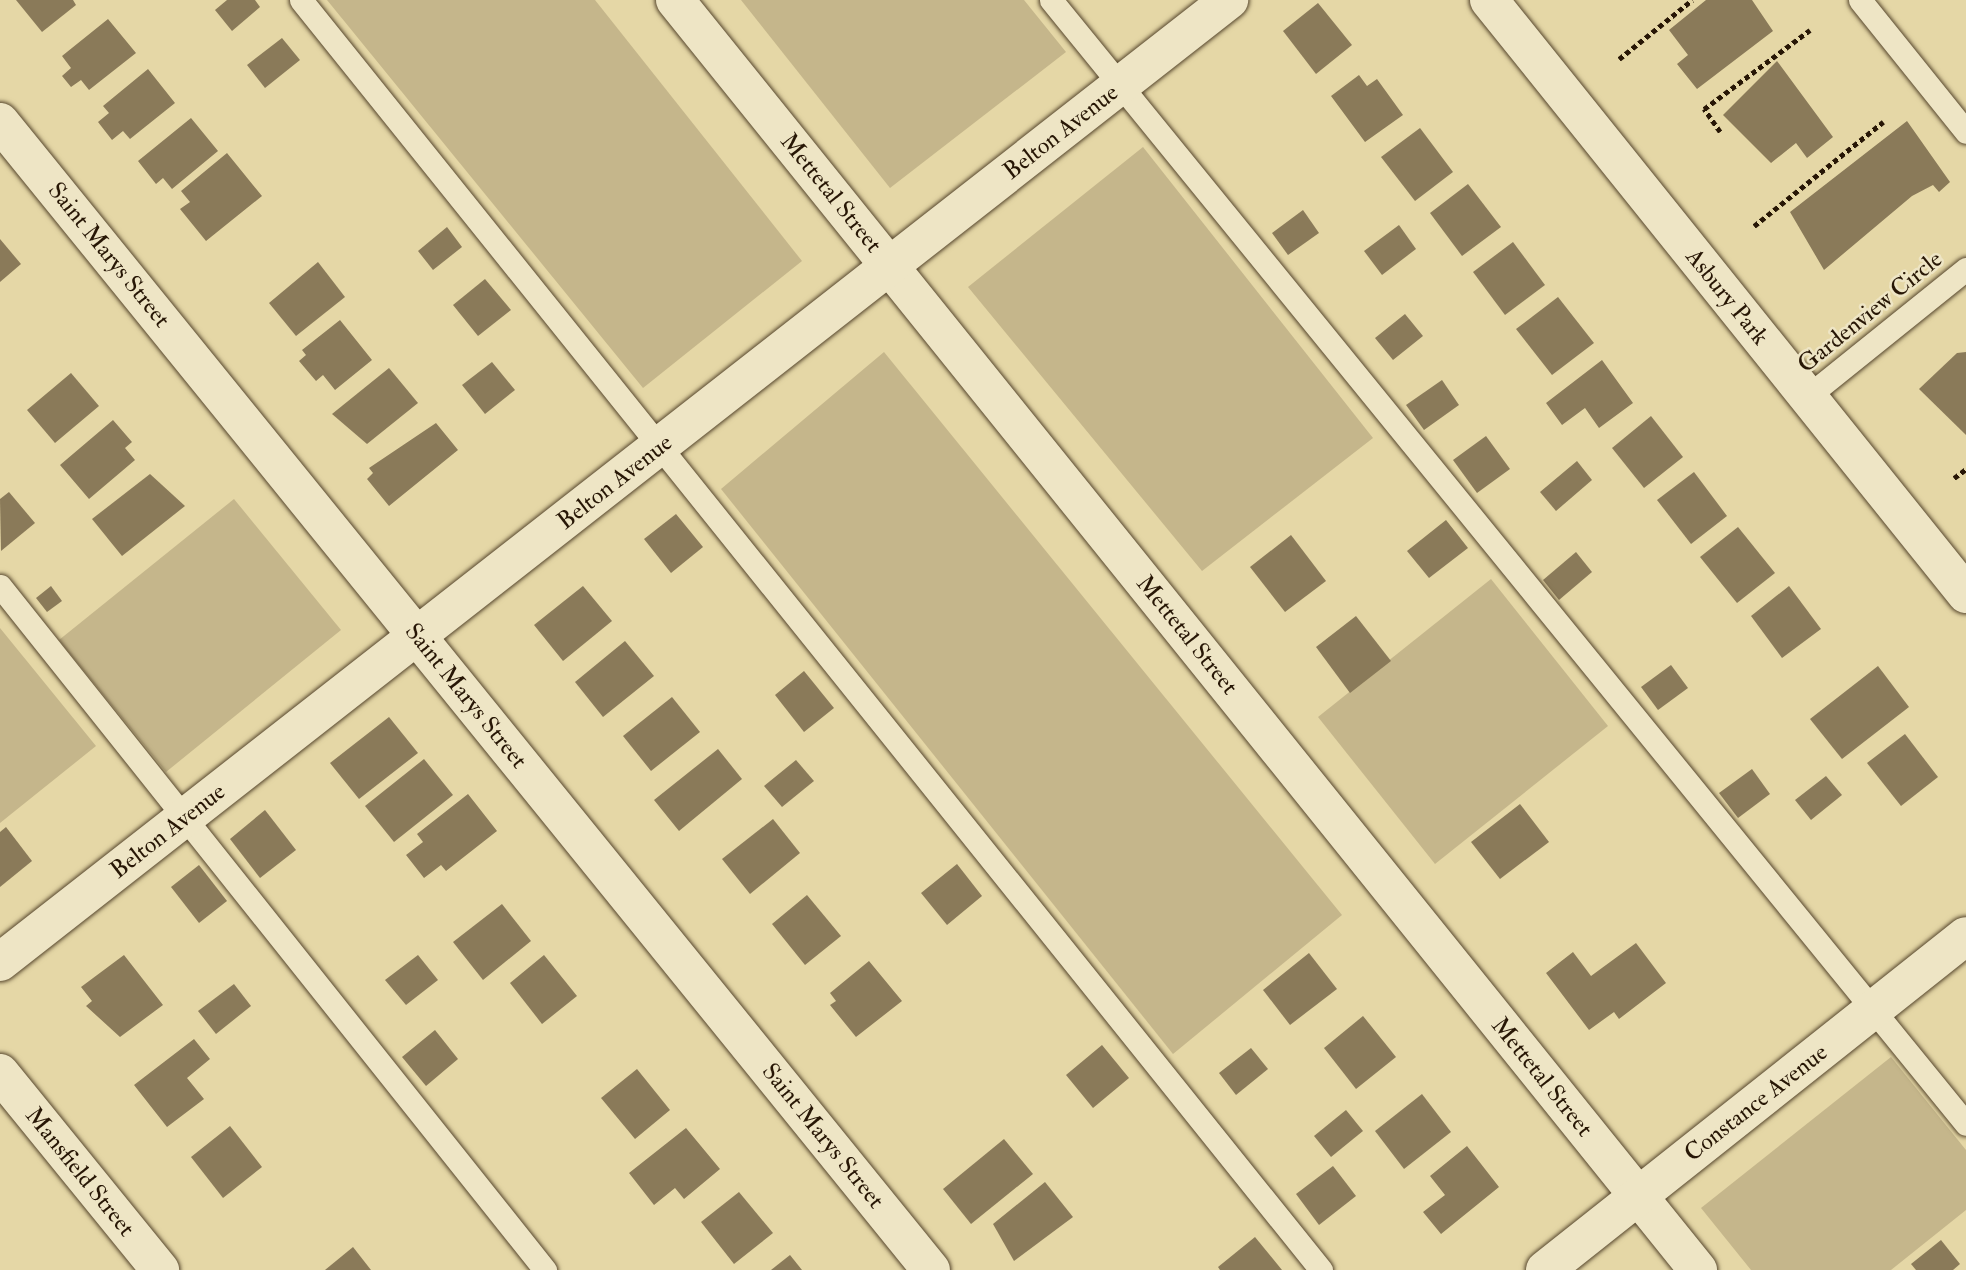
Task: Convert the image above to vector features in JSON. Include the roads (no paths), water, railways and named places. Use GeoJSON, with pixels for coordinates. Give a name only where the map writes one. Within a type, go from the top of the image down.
{"type":"FeatureCollection","features":[{"type":"Feature","properties":{"kind":"street","name":"Mettetal Street"},"geometry":{"type":"LineString","coordinates":[[675,0],[1698,1270]]}},
{"type":"Feature","properties":{"kind":"street","name":"Belton Avenue"},"geometry":{"type":"LineString","coordinates":[[0,962],[1228,0]]}},
{"type":"Feature","properties":{"kind":"street","name":"Asbury Park"},"geometry":{"type":"LineString","coordinates":[[1489,0],[1966,594]]}},
{"type":"Feature","properties":{"kind":"street","name":"Saint Marys Street"},"geometry":{"type":"LineString","coordinates":[[0,122],[931,1270]]}},
{"type":"Feature","properties":{"kind":"street","name":"Constance Avenue"},"geometry":{"type":"LineString","coordinates":[[1545,1270],[1966,936]]}},
{"type":"Feature","properties":{"kind":"street","name":"Mansfield Street"},"geometry":{"type":"LineString","coordinates":[[0,1073],[160,1270]]}},
{"type":"Feature","properties":{"kind":"lane"},"geometry":{"type":"LineString","coordinates":[[301,0],[1321,1270]]}},
{"type":"Feature","properties":{"kind":"lane"},"geometry":{"type":"LineString","coordinates":[[1051,0],[1966,1124]]}},
{"type":"Feature","properties":{"kind":"lane"},"geometry":{"type":"LineString","coordinates":[[1860,0],[1966,132]]}},
{"type":"Feature","properties":{"kind":"lane","name":"Gardenview Circle"},"geometry":{"type":"LineString","coordinates":[[1808,396],[1966,269]]}},
{"type":"Feature","properties":{"kind":"lane"},"geometry":{"type":"LineString","coordinates":[[0,586],[545,1270]]}}]}
